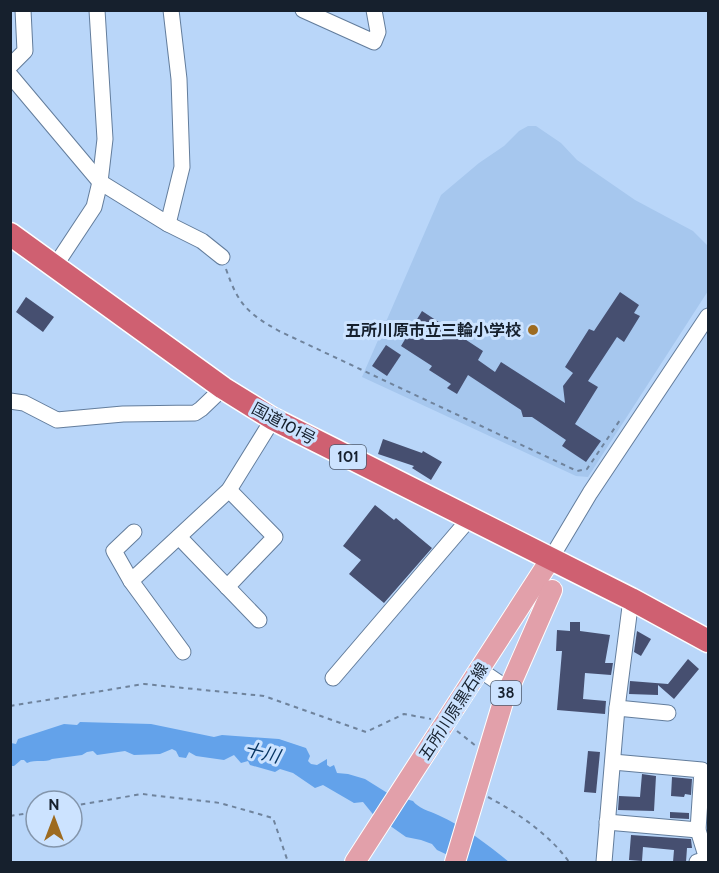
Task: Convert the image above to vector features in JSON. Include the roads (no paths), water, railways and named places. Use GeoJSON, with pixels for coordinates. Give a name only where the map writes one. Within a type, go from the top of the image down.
{"type":"FeatureCollection","features":[{"type":"Feature","properties":{"kind":"highway","name":"国道101号"},"geometry":{"type":"LineString","coordinates":[[10,234],[223,388],[273,419],[631,599],[708,641]]}},
{"type":"Feature","properties":{"kind":"main road","name":"五所川原黒石線"},"geometry":{"type":"LineString","coordinates":[[355,862],[550,560]]}},
{"type":"Feature","properties":{"kind":"main road","name":"五所川原黒石線"},"geometry":{"type":"LineString","coordinates":[[455,862],[508,689],[552,590]]}},
{"type":"Feature","properties":{"kind":"street"},"geometry":{"type":"LineString","coordinates":[[10,66],[25,51],[23,10]]}},
{"type":"Feature","properties":{"kind":"street"},"geometry":{"type":"LineString","coordinates":[[55,266],[94,207],[100,182],[105,139],[97,10]]}},
{"type":"Feature","properties":{"kind":"street"},"geometry":{"type":"LineString","coordinates":[[168,224],[182,167],[179,79],[171,10]]}},
{"type":"Feature","properties":{"kind":"street"},"geometry":{"type":"LineString","coordinates":[[303,10],[374,42],[378,32],[374,10]]}},
{"type":"Feature","properties":{"kind":"street"},"geometry":{"type":"LineString","coordinates":[[10,75],[100,182],[168,224],[202,241],[222,257]]}},
{"type":"Feature","properties":{"kind":"street"},"geometry":{"type":"LineString","coordinates":[[550,560],[590,494],[708,316]]}},
{"type":"Feature","properties":{"kind":"street"},"geometry":{"type":"LineString","coordinates":[[10,401],[24,403],[57,420],[70,420],[123,414],[195,412],[201,410],[223,388]]}},
{"type":"Feature","properties":{"kind":"street"},"geometry":{"type":"LineString","coordinates":[[131,581],[229,490],[273,419]]}},
{"type":"Feature","properties":{"kind":"street"},"geometry":{"type":"LineString","coordinates":[[227,587],[275,537],[229,490]]}},
{"type":"Feature","properties":{"kind":"street"},"geometry":{"type":"LineString","coordinates":[[333,678],[470,518]]}},
{"type":"Feature","properties":{"kind":"street"},"geometry":{"type":"LineString","coordinates":[[134,532],[114,551],[131,581],[183,652]]}},
{"type":"Feature","properties":{"kind":"street"},"geometry":{"type":"LineString","coordinates":[[179,537],[260,620]]}},
{"type":"Feature","properties":{"kind":"street"},"geometry":{"type":"LineString","coordinates":[[604,862],[617,708],[631,599]]}},
{"type":"Feature","properties":{"kind":"street"},"geometry":{"type":"LineString","coordinates":[[480,670],[508,689]]}},
{"type":"Feature","properties":{"kind":"street"},"geometry":{"type":"LineString","coordinates":[[617,708],[668,713]]}},
{"type":"Feature","properties":{"kind":"street"},"geometry":{"type":"LineString","coordinates":[[613,762],[702,770],[698,830],[704,861]]}},
{"type":"Feature","properties":{"kind":"street"},"geometry":{"type":"LineString","coordinates":[[607,822],[698,830]]}},
{"type":"Feature","properties":{"kind":"water","name":"十川"},"geometry":{"type":"Polygon","coordinates":[[[80,722],[151,724],[214,737],[222,735],[279,739],[306,748],[310,756],[308,761],[311,764],[317,765],[327,759],[327,765],[330,767],[334,765],[337,773],[365,779],[389,794],[413,801],[467,830],[509,862],[463,862],[437,850],[432,844],[406,837],[376,818],[363,802],[354,803],[323,785],[315,788],[293,773],[280,769],[275,772],[250,765],[248,761],[241,763],[234,755],[224,760],[196,756],[189,752],[186,758],[179,757],[172,749],[160,754],[134,755],[125,751],[97,755],[93,751],[46,761],[27,763],[21,760],[11,766],[11,743],[16,744],[18,739],[64,724],[77,725],[80,722]]]}},
{"type":"Feature","properties":{"kind":"place","name":"五所川原市立三輪小学校"},"geometry":{"type":"Point","coordinates":[533,330]}}]}
